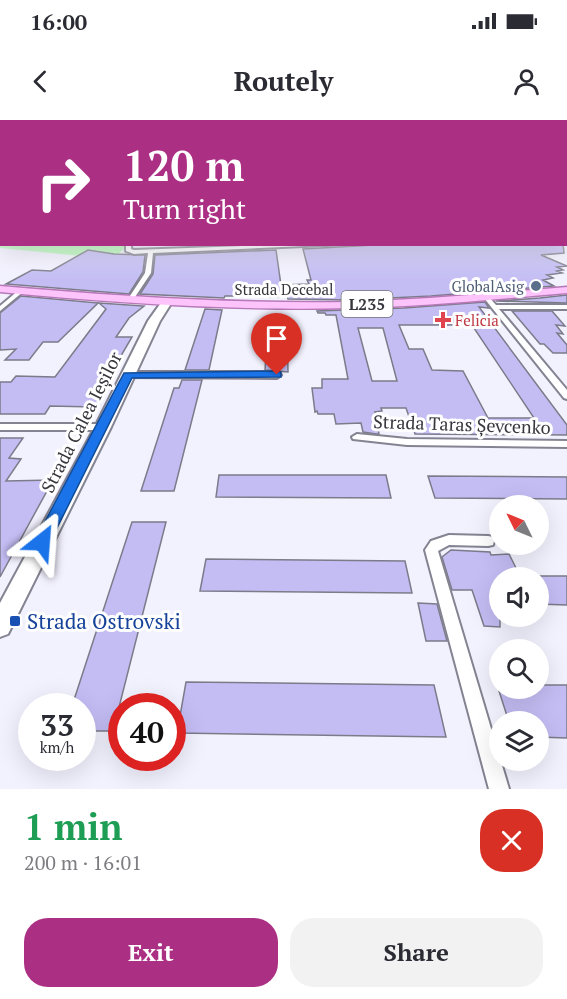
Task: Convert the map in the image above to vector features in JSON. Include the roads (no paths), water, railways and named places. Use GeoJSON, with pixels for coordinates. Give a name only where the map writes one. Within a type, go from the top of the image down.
{"type":"FeatureCollection","features":[{"type":"Feature","properties":{"kind":"main road","name":"Strada Decebal"},"geometry":{"type":"LineString","coordinates":[[0,289],[167,302],[350,304],[567,290]]}},
{"type":"Feature","properties":{"kind":"street"},"geometry":{"type":"LineString","coordinates":[[129,246],[128,250],[141,252],[297,246]]}},
{"type":"Feature","properties":{"kind":"street"},"geometry":{"type":"LineString","coordinates":[[131,299],[148,273],[151,252]]}},
{"type":"Feature","properties":{"kind":"street"},"geometry":{"type":"LineString","coordinates":[[0,309],[21,291]]}},
{"type":"Feature","properties":{"kind":"street"},"geometry":{"type":"LineString","coordinates":[[486,297],[567,396]]}},
{"type":"Feature","properties":{"kind":"street","name":"Strada Calea Ieșilor"},"geometry":{"type":"LineString","coordinates":[[0,626],[103,427],[154,321],[167,302]]}},
{"type":"Feature","properties":{"kind":"street"},"geometry":{"type":"LineString","coordinates":[[496,308],[567,307]]}},
{"type":"Feature","properties":{"kind":"street"},"geometry":{"type":"LineString","coordinates":[[128,375],[277,375]]}},
{"type":"Feature","properties":{"kind":"street"},"geometry":{"type":"LineString","coordinates":[[0,427],[103,427]]}},
{"type":"Feature","properties":{"kind":"street","name":"Strada Taras Șevcenko"},"geometry":{"type":"LineString","coordinates":[[357,437],[407,442],[567,444]]}},
{"type":"Feature","properties":{"kind":"street"},"geometry":{"type":"LineString","coordinates":[[488,541],[445,540],[438,542],[431,550],[499,789]]}},
{"type":"Feature","properties":{"kind":"place","name":"GlobalAsig"},"geometry":{"type":"Point","coordinates":[536,286]}},
{"type":"Feature","properties":{"kind":"place","name":"Felicia"},"geometry":{"type":"Point","coordinates":[443,320]}},
{"type":"Feature","properties":{"kind":"place","name":"Strada Ostrovski"},"geometry":{"type":"Point","coordinates":[15,621]}}]}
